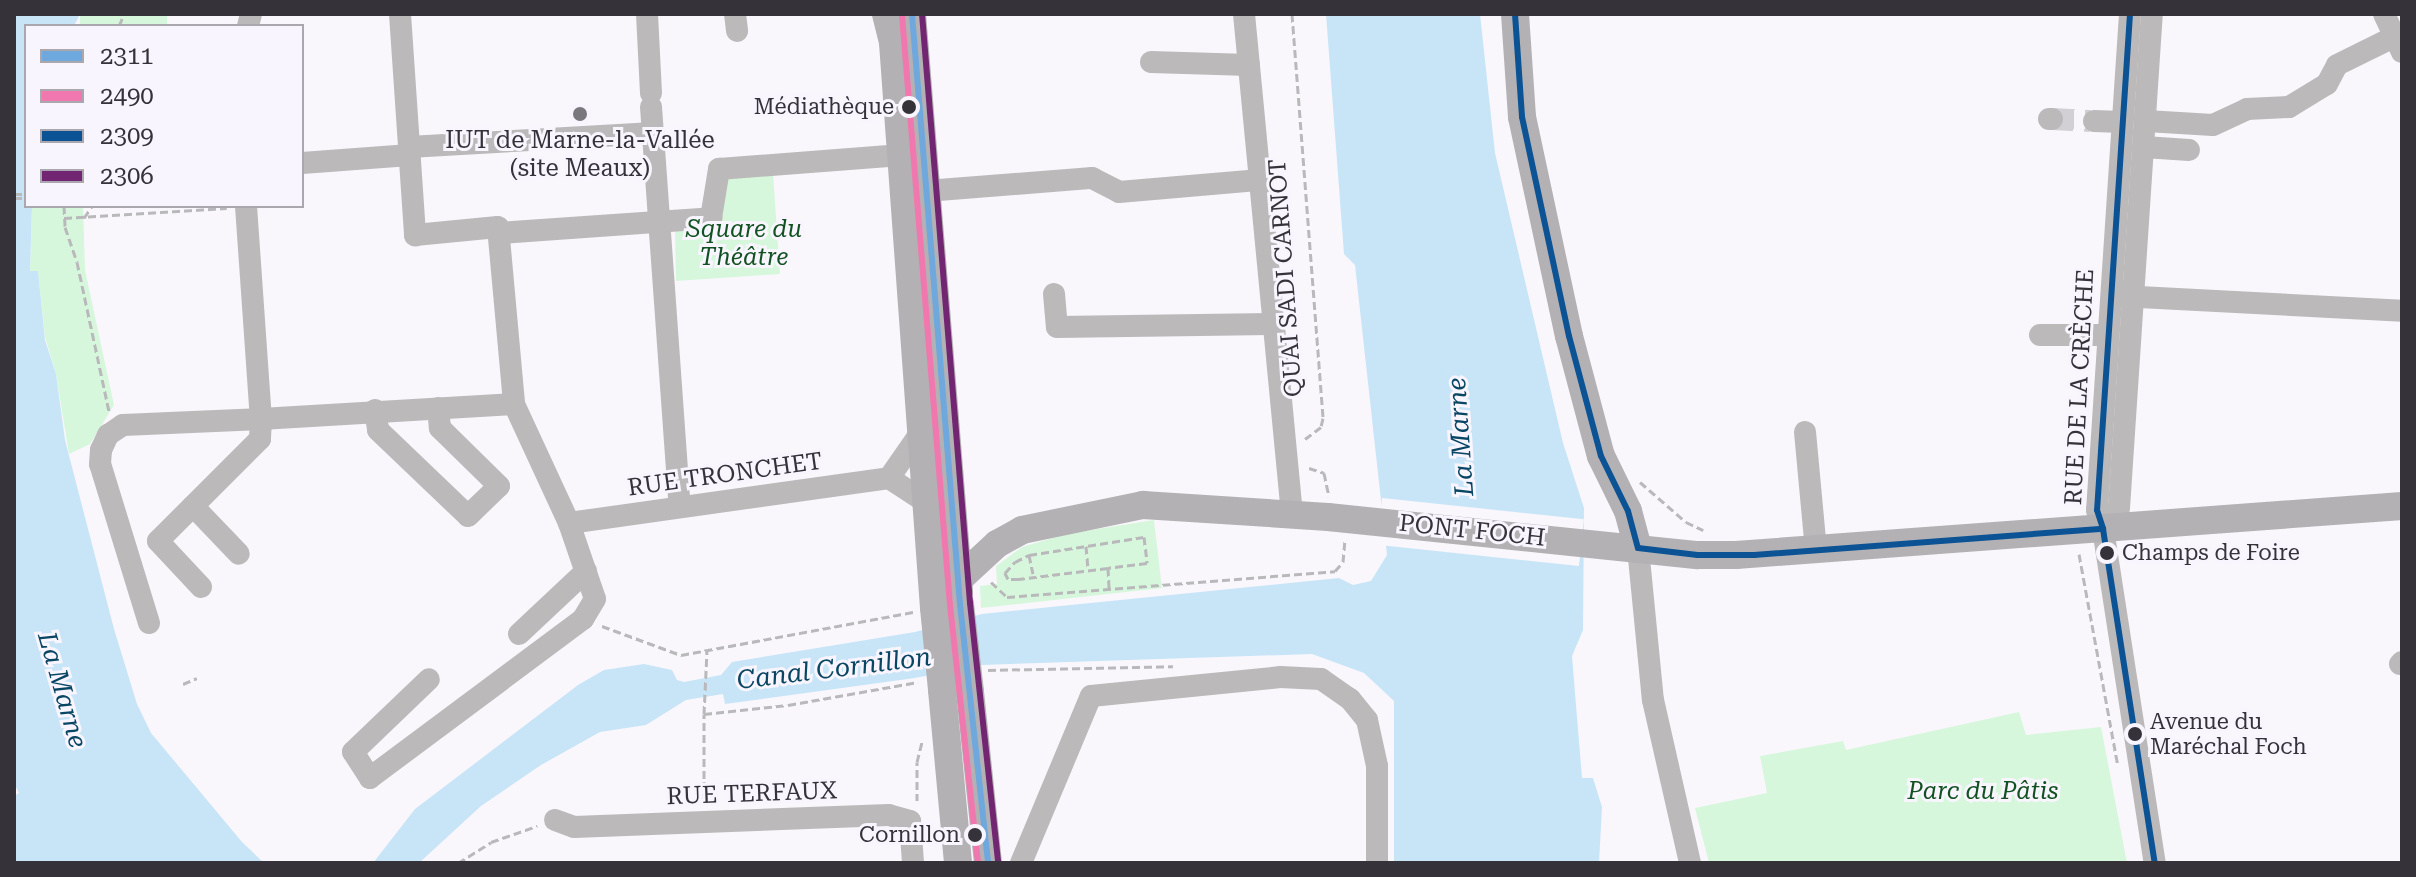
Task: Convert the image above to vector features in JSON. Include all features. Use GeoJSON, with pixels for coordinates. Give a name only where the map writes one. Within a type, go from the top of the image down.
{"type":"FeatureCollection","features":[{"type":"Feature","properties":{"kind":"main road"},"geometry":{"type":"LineString","coordinates":[[886,14],[893,43],[927,503],[951,597],[970,692],[988,863]]}},
{"type":"Feature","properties":{"kind":"main road"},"geometry":{"type":"LineString","coordinates":[[912,14],[954,525],[951,597],[932,685],[946,730],[958,863]]}},
{"type":"Feature","properties":{"kind":"main road"},"geometry":{"type":"LineString","coordinates":[[1515,14],[1522,117],[1569,336],[1601,456],[1628,511],[1638,548],[1736,555],[2097,541],[2402,506]]}},
{"type":"Feature","properties":{"kind":"main road","name":"PONT FOCH"},"geometry":{"type":"LineString","coordinates":[[954,525],[978,536],[1025,542],[1143,505],[1356,519],[1638,548]]}},
{"type":"Feature","properties":{"kind":"main road"},"geometry":{"type":"LineString","coordinates":[[951,597],[987,569],[997,544],[1025,542]]}},
{"type":"Feature","properties":{"kind":"street"},"geometry":{"type":"LineString","coordinates":[[400,14],[415,235],[498,227],[514,404],[569,523],[595,599],[583,619],[370,778],[353,752],[429,679]]}},
{"type":"Feature","properties":{"kind":"street"},"geometry":{"type":"LineString","coordinates":[[647,14],[658,224],[680,507]]}},
{"type":"Feature","properties":{"kind":"street","name":"QUAI SADI CARNOT"},"geometry":{"type":"LineString","coordinates":[[1244,14],[1271,324],[1292,514]]}},
{"type":"Feature","properties":{"kind":"street","name":"RUE DE LA CRÈCHE"},"geometry":{"type":"LineString","coordinates":[[2097,541],[2119,508],[2115,296],[2130,14]]}},
{"type":"Feature","properties":{"kind":"street","name":"RUE DE LA CRÈCHE"},"geometry":{"type":"LineString","coordinates":[[2097,541],[2108,335],[2144,147],[2152,14]]}},
{"type":"Feature","properties":{"kind":"street"},"geometry":{"type":"LineString","coordinates":[[2146,121],[2213,125],[2247,109],[2289,107],[2327,84],[2337,65],[2400,40],[2384,14]]}},
{"type":"Feature","properties":{"kind":"street"},"geometry":{"type":"LineString","coordinates":[[1151,62],[1249,65]]}},
{"type":"Feature","properties":{"kind":"street"},"geometry":{"type":"LineString","coordinates":[[2094,121],[2122,122]]}},
{"type":"Feature","properties":{"kind":"street"},"geometry":{"type":"LineString","coordinates":[[304,163],[410,151],[654,133]]}},
{"type":"Feature","properties":{"kind":"street"},"geometry":{"type":"LineString","coordinates":[[2144,147],[2189,150]]}},
{"type":"Feature","properties":{"kind":"street"},"geometry":{"type":"LineString","coordinates":[[499,233],[711,218],[719,169],[901,155]]}},
{"type":"Feature","properties":{"kind":"street"},"geometry":{"type":"LineString","coordinates":[[926,191],[1092,178],[1119,192],[1260,180]]}},
{"type":"Feature","properties":{"kind":"street"},"geometry":{"type":"LineString","coordinates":[[201,587],[158,541],[260,439],[261,419],[242,208]]}},
{"type":"Feature","properties":{"kind":"street"},"geometry":{"type":"LineString","coordinates":[[1054,294],[1057,327],[1271,324]]}},
{"type":"Feature","properties":{"kind":"street"},"geometry":{"type":"LineString","coordinates":[[2115,296],[2402,311]]}},
{"type":"Feature","properties":{"kind":"street"},"geometry":{"type":"LineString","coordinates":[[2040,335],[2108,335]]}},
{"type":"Feature","properties":{"kind":"street"},"geometry":{"type":"LineString","coordinates":[[149,623],[100,464],[101,450],[108,435],[123,425],[514,404]]}},
{"type":"Feature","properties":{"kind":"street"},"geometry":{"type":"LineString","coordinates":[[375,410],[378,430],[468,516],[499,486],[440,428],[438,408]]}},
{"type":"Feature","properties":{"kind":"street"},"geometry":{"type":"LineString","coordinates":[[921,432],[889,478],[927,503]]}},
{"type":"Feature","properties":{"kind":"street"},"geometry":{"type":"LineString","coordinates":[[921,432],[942,506],[954,525]]}},
{"type":"Feature","properties":{"kind":"street"},"geometry":{"type":"LineString","coordinates":[[1805,432],[1816,550]]}},
{"type":"Feature","properties":{"kind":"street","name":"RUE TRONCHET"},"geometry":{"type":"LineString","coordinates":[[569,523],[889,478]]}},
{"type":"Feature","properties":{"kind":"street"},"geometry":{"type":"LineString","coordinates":[[193,506],[239,554]]}},
{"type":"Feature","properties":{"kind":"street"},"geometry":{"type":"LineString","coordinates":[[2097,541],[2155,863]]}},
{"type":"Feature","properties":{"kind":"street"},"geometry":{"type":"LineString","coordinates":[[1638,548],[1653,700],[1690,863]]}},
{"type":"Feature","properties":{"kind":"street"},"geometry":{"type":"LineString","coordinates":[[519,634],[586,571]]}},
{"type":"Feature","properties":{"kind":"street"},"geometry":{"type":"LineString","coordinates":[[1021,863],[1091,696],[1280,677],[1321,679],[1350,699],[1367,720],[1377,766],[1377,863]]}},
{"type":"Feature","properties":{"kind":"street","name":"RUE TERFAUX"},"geometry":{"type":"LineString","coordinates":[[555,820],[574,827],[889,815],[910,821]]}},
{"type":"Feature","properties":{"kind":"street"},"geometry":{"type":"LineString","coordinates":[[910,821],[913,863]]}},
{"type":"Feature","properties":{"kind":"path","name":"QUAI SADI CARNOT"},"geometry":{"type":"LineString","coordinates":[[1292,14],[1323,418],[1321,427],[1305,439],[1302,449]]}},
{"type":"Feature","properties":{"kind":"path"},"geometry":{"type":"LineString","coordinates":[[64,208],[97,366],[116,430]]}},
{"type":"Feature","properties":{"kind":"path"},"geometry":{"type":"LineString","coordinates":[[84,218],[91,208]]}},
{"type":"Feature","properties":{"kind":"path"},"geometry":{"type":"LineString","coordinates":[[64,218],[208,208]]}},
{"type":"Feature","properties":{"kind":"path"},"geometry":{"type":"LineString","coordinates":[[1007,597],[1335,571],[1343,562],[1346,536],[1326,535],[1330,488],[1324,473],[1310,469],[1304,460]]}},
{"type":"Feature","properties":{"kind":"path"},"geometry":{"type":"LineString","coordinates":[[1632,475],[1686,522],[1716,534]]}},
{"type":"Feature","properties":{"kind":"path"},"geometry":{"type":"LineString","coordinates":[[1653,509],[1661,501]]}},
{"type":"Feature","properties":{"kind":"path"},"geometry":{"type":"LineString","coordinates":[[987,569],[1006,575],[1008,579],[1147,563],[1144,537],[1086,546],[1025,542]]}},
{"type":"Feature","properties":{"kind":"path"},"geometry":{"type":"LineString","coordinates":[[2097,541],[2078,554],[2119,770]]}},
{"type":"Feature","properties":{"kind":"path"},"geometry":{"type":"LineString","coordinates":[[1025,542],[1033,574]]}},
{"type":"Feature","properties":{"kind":"path"},"geometry":{"type":"LineString","coordinates":[[1006,575],[1025,542]]}},
{"type":"Feature","properties":{"kind":"path"},"geometry":{"type":"LineString","coordinates":[[1086,546],[1088,569]]}},
{"type":"Feature","properties":{"kind":"path"},"geometry":{"type":"LineString","coordinates":[[1108,568],[1109,588]]}},
{"type":"Feature","properties":{"kind":"path"},"geometry":{"type":"LineString","coordinates":[[583,619],[681,655],[951,597]]}},
{"type":"Feature","properties":{"kind":"path"},"geometry":{"type":"LineString","coordinates":[[703,822],[707,651]]}},
{"type":"Feature","properties":{"kind":"path"},"geometry":{"type":"LineString","coordinates":[[992,670],[1174,666]]}},
{"type":"Feature","properties":{"kind":"path"},"geometry":{"type":"LineString","coordinates":[[183,684],[197,678]]}},
{"type":"Feature","properties":{"kind":"path"},"geometry":{"type":"LineString","coordinates":[[704,714],[932,685]]}},
{"type":"Feature","properties":{"kind":"path"},"geometry":{"type":"LineString","coordinates":[[910,821],[916,817],[919,746],[930,732],[946,730]]}},
{"type":"Feature","properties":{"kind":"path"},"geometry":{"type":"LineString","coordinates":[[458,863],[491,842],[555,820]]}},
{"type":"Feature","properties":{"kind":"green space"},"geometry":{"type":"Polygon","coordinates":[[[80,14],[167,14],[167,24],[80,24],[80,14]]]}},
{"type":"Feature","properties":{"kind":"green space","name":"Square du Théâtre"},"geometry":{"type":"Polygon","coordinates":[[[773,173],[780,274],[676,281],[675,230],[715,226],[724,177],[773,173]]]}},
{"type":"Feature","properties":{"kind":"green space"},"geometry":{"type":"Polygon","coordinates":[[[32,208],[83,208],[85,270],[114,405],[90,444],[69,454],[56,374],[45,337],[38,272],[30,272],[32,208]]]}},
{"type":"Feature","properties":{"kind":"green space"},"geometry":{"type":"Polygon","coordinates":[[[1154,520],[1162,588],[981,608],[980,586],[997,584],[996,566],[1022,547],[1066,534],[1154,520]]]}},
{"type":"Feature","properties":{"kind":"green space","name":"Parc du Pâtis"},"geometry":{"type":"Polygon","coordinates":[[[2019,712],[2026,735],[2101,727],[2127,863],[1709,863],[1695,808],[1767,793],[1760,756],[1843,741],[1846,750],[2019,712]]]}},
{"type":"Feature","properties":{"kind":"water","name":"La Marne"},"geometry":{"type":"Polygon","coordinates":[[[14,14],[80,14],[75,24],[24,24],[24,208],[32,208],[30,271],[38,271],[45,340],[56,374],[65,440],[114,629],[137,704],[151,733],[242,842],[264,863],[14,863],[14,796],[19,793],[14,783],[14,14]]]}},
{"type":"Feature","properties":{"kind":"water"},"geometry":{"type":"Polygon","coordinates":[[[1326,14],[1480,14],[1495,153],[1563,443],[1584,508],[1583,630],[1572,656],[1582,778],[1593,778],[1602,807],[1599,863],[1394,863],[1394,701],[1364,673],[1312,654],[982,665],[915,678],[725,704],[723,694],[686,700],[646,725],[600,732],[541,765],[481,806],[419,863],[373,863],[415,809],[578,685],[604,670],[644,664],[672,670],[677,680],[684,682],[721,675],[732,662],[915,632],[982,614],[1339,578],[1353,585],[1371,581],[1387,555],[1355,265],[1344,254],[1326,14]]]}},
{"type":"Feature","properties":{"kind":"pier"},"geometry":{"type":"Polygon","coordinates":[[[1382,498],[1584,519],[1579,566],[1377,545],[1382,498]]]}},
{"type":"Feature","properties":{"kind":"tunnel"},"geometry":{"type":"LineString","coordinates":[[2052,119],[2090,121]]}},
{"type":"Feature","properties":{"kind":"transit line","name":"2311"},"geometry":{"type":"LineString","coordinates":[[912,14],[960,604],[988,863]]}},
{"type":"Feature","properties":{"kind":"transit line","name":"2306"},"geometry":{"type":"LineString","coordinates":[[922,14],[970,603],[998,862]]}},
{"type":"Feature","properties":{"kind":"transit line","name":"2309"},"geometry":{"type":"LineString","coordinates":[[1515,14],[1522,117],[1569,336],[1601,456],[1628,511],[1638,548],[1698,555],[1754,555],[2103,529]]}},
{"type":"Feature","properties":{"kind":"transit line","name":"2309"},"geometry":{"type":"LineString","coordinates":[[2130,14],[2097,510],[2103,529],[2155,863]]}},
{"type":"Feature","properties":{"kind":"transit line","name":"2490"},"geometry":{"type":"LineString","coordinates":[[902,15],[950,605],[978,863]]}},
{"type":"Feature","properties":{"kind":"place","name":"Médiathèque"},"geometry":{"type":"Point","coordinates":[909,107]}},
{"type":"Feature","properties":{"kind":"place","name":"IUT de Marne-la-Vallée (site Meaux)"},"geometry":{"type":"Point","coordinates":[580,114]}},
{"type":"Feature","properties":{"kind":"place","name":"Champs de Foire"},"geometry":{"type":"Point","coordinates":[2107,553]}},
{"type":"Feature","properties":{"kind":"place","name":"Avenue du Maréchal Foch"},"geometry":{"type":"Point","coordinates":[2135,734]}},
{"type":"Feature","properties":{"kind":"place","name":"Cornillon"},"geometry":{"type":"Point","coordinates":[975,835]}},
{"type":"Feature","properties":{"kind":"water label","name":"Canal Cornillon"},"geometry":{"type":"Point","coordinates":[834,669]}}]}
